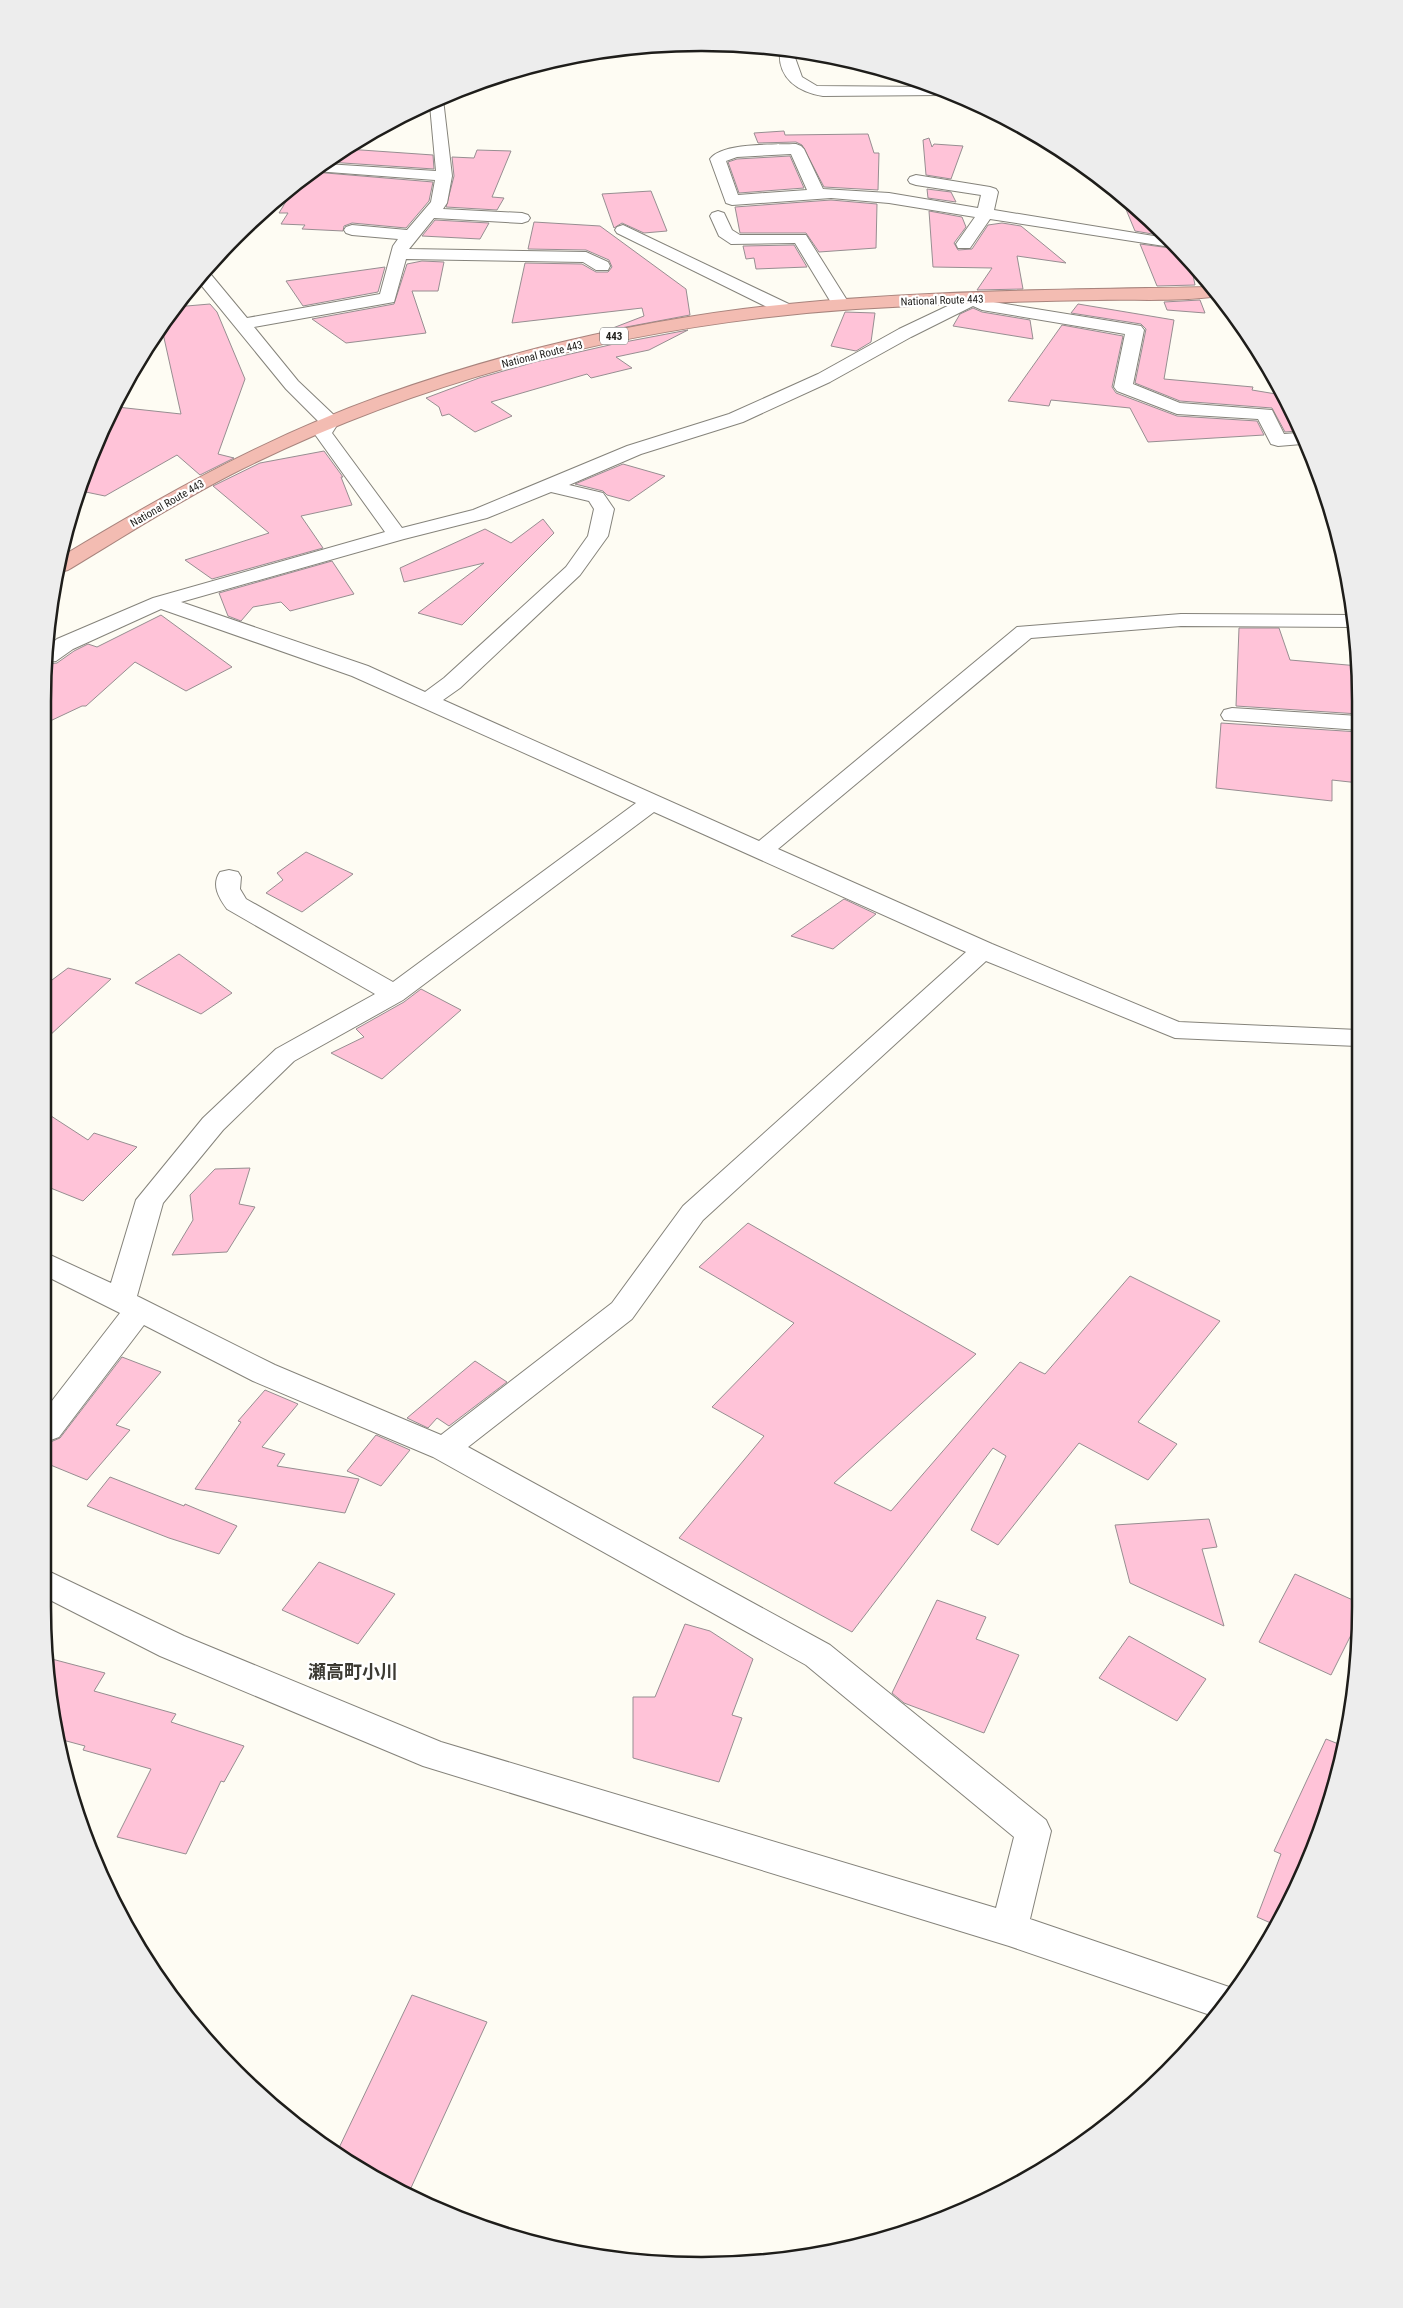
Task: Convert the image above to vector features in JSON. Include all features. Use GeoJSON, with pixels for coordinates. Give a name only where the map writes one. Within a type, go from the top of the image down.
{"type":"FeatureCollection","features":[{"type":"Feature","properties":{"kind":"highway","name":"National Route 443"},"geometry":{"type":"LineString","coordinates":[[67,563],[190,488],[264,451],[330,422],[436,384],[518,359],[614,336],[706,320],[841,305],[975,298],[1206,292]]}},
{"type":"Feature","properties":{"kind":"street"},"geometry":{"type":"LineString","coordinates":[[788,57],[797,83],[807,90],[823,92],[924,91]]}},
{"type":"Feature","properties":{"kind":"street"},"geometry":{"type":"LineString","coordinates":[[244,324],[388,298],[400,246],[439,203],[444,176],[438,108]]}},
{"type":"Feature","properties":{"kind":"street"},"geometry":{"type":"LineString","coordinates":[[817,194],[796,149],[734,152],[718,159],[732,200],[817,194],[830,193],[889,198],[1161,242]]}},
{"type":"Feature","properties":{"kind":"street"},"geometry":{"type":"LineString","coordinates":[[330,169],[444,176]]}},
{"type":"Feature","properties":{"kind":"street"},"geometry":{"type":"LineString","coordinates":[[916,180],[990,192],[985,214],[964,244]]}},
{"type":"Feature","properties":{"kind":"street"},"geometry":{"type":"LineString","coordinates":[[430,213],[522,218]]}},
{"type":"Feature","properties":{"kind":"street"},"geometry":{"type":"LineString","coordinates":[[718,216],[725,233],[737,240],[800,238],[841,305]]}},
{"type":"Feature","properties":{"kind":"street"},"geometry":{"type":"LineString","coordinates":[[352,230],[410,235]]}},
{"type":"Feature","properties":{"kind":"street"},"geometry":{"type":"LineString","coordinates":[[623,230],[787,310]]}},
{"type":"Feature","properties":{"kind":"street"},"geometry":{"type":"LineString","coordinates":[[399,254],[586,257],[602,266]]}},
{"type":"Feature","properties":{"kind":"street"},"geometry":{"type":"LineString","coordinates":[[207,281],[292,385],[330,422],[323,433],[397,535]]}},
{"type":"Feature","properties":{"kind":"street"},"geometry":{"type":"LineString","coordinates":[[54,652],[65,644],[160,602],[397,535],[480,514],[634,450],[736,418],[824,378],[905,333],[975,298],[982,304],[1135,330],[1123,388],[1148,395],[1177,408],[1265,414],[1278,440],[1296,440]]}},
{"type":"Feature","properties":{"kind":"street"},"geometry":{"type":"LineString","coordinates":[[427,701],[452,683],[573,571],[598,536],[604,509],[596,497],[549,486]]}},
{"type":"Feature","properties":{"kind":"street"},"geometry":{"type":"LineString","coordinates":[[160,602],[360,671],[651,803],[763,850],[983,950],[1174,1030],[1352,1038]]}},
{"type":"Feature","properties":{"kind":"street"},"geometry":{"type":"LineString","coordinates":[[763,850],[1025,632],[1180,620],[1346,621]]}},
{"type":"Feature","properties":{"kind":"street"},"geometry":{"type":"LineString","coordinates":[[1232,715],[1352,723]]}},
{"type":"Feature","properties":{"kind":"street"},"geometry":{"type":"LineString","coordinates":[[51,1424],[130,1305],[150,1200],[213,1124],[285,1055],[394,994],[651,803]]}},
{"type":"Feature","properties":{"kind":"street"},"geometry":{"type":"LineString","coordinates":[[229,877],[228,889],[236,904],[394,994]]}},
{"type":"Feature","properties":{"kind":"street"},"geometry":{"type":"LineString","coordinates":[[444,1449],[622,1311],[693,1213],[983,950]]}},
{"type":"Feature","properties":{"kind":"street"},"geometry":{"type":"LineString","coordinates":[[51,1266],[264,1373],[444,1449],[818,1655],[1033,1831],[1009,1929]]}},
{"type":"Feature","properties":{"kind":"street"},"geometry":{"type":"LineString","coordinates":[[51,1586],[172,1646],[435,1755],[1009,1929],[1218,2000]]}},
{"type":"Feature","properties":{"kind":"building"},"geometry":{"type":"Polygon","coordinates":[[[784,131],[785,135],[868,134],[874,153],[879,153],[878,190],[824,187],[802,145],[796,142],[758,143],[754,133],[784,131]]]}},
{"type":"Feature","properties":{"kind":"building"},"geometry":{"type":"Polygon","coordinates":[[[929,138],[932,147],[934,144],[963,146],[951,179],[926,175],[923,140],[929,138]]]}},
{"type":"Feature","properties":{"kind":"building"},"geometry":{"type":"Polygon","coordinates":[[[358,150],[433,155],[434,169],[338,163],[358,150]]]}},
{"type":"Feature","properties":{"kind":"building"},"geometry":{"type":"Polygon","coordinates":[[[477,150],[511,151],[492,197],[504,198],[497,210],[446,207],[454,176],[452,157],[474,158],[477,150]]]}},
{"type":"Feature","properties":{"kind":"building"},"geometry":{"type":"Polygon","coordinates":[[[790,156],[804,188],[739,193],[728,162],[737,159],[790,156]]]}},
{"type":"Feature","properties":{"kind":"building"},"geometry":{"type":"Polygon","coordinates":[[[324,173],[433,182],[429,201],[406,228],[352,223],[344,226],[343,231],[302,229],[305,225],[281,224],[288,213],[279,213],[285,203],[324,173]]]}},
{"type":"Feature","properties":{"kind":"building"},"geometry":{"type":"Polygon","coordinates":[[[927,189],[951,192],[956,202],[928,198],[927,189]]]}},
{"type":"Feature","properties":{"kind":"building"},"geometry":{"type":"Polygon","coordinates":[[[651,191],[667,231],[644,233],[622,223],[614,228],[602,194],[651,191]]]}},
{"type":"Feature","properties":{"kind":"building"},"geometry":{"type":"Polygon","coordinates":[[[831,200],[877,204],[876,248],[819,252],[806,233],[740,233],[735,207],[831,200]]]}},
{"type":"Feature","properties":{"kind":"building"},"geometry":{"type":"Polygon","coordinates":[[[1126,210],[1152,234],[1135,231],[1126,210]]]}},
{"type":"Feature","properties":{"kind":"building"},"geometry":{"type":"Polygon","coordinates":[[[929,211],[962,217],[966,227],[954,243],[958,250],[972,249],[988,225],[1002,223],[1021,226],[1066,263],[1017,256],[1023,289],[977,290],[992,268],[933,267],[929,211]]]}},
{"type":"Feature","properties":{"kind":"building"},"geometry":{"type":"Polygon","coordinates":[[[435,220],[489,223],[480,239],[422,236],[435,220]]]}},
{"type":"Feature","properties":{"kind":"building"},"geometry":{"type":"Polygon","coordinates":[[[534,222],[600,226],[686,289],[690,315],[605,331],[644,316],[642,308],[512,323],[525,263],[582,264],[596,272],[608,272],[612,267],[609,260],[586,250],[528,249],[534,222]]]}},
{"type":"Feature","properties":{"kind":"building"},"geometry":{"type":"Polygon","coordinates":[[[1140,244],[1166,247],[1193,277],[1195,285],[1157,286],[1140,244]]]}},
{"type":"Feature","properties":{"kind":"building"},"geometry":{"type":"Polygon","coordinates":[[[794,245],[807,267],[756,269],[754,258],[746,259],[743,246],[794,245]]]}},
{"type":"Feature","properties":{"kind":"building"},"geometry":{"type":"Polygon","coordinates":[[[422,261],[444,262],[438,291],[412,291],[426,333],[346,343],[312,319],[394,304],[407,264],[422,261]]]}},
{"type":"Feature","properties":{"kind":"building"},"geometry":{"type":"Polygon","coordinates":[[[385,267],[378,292],[303,306],[286,281],[385,267]]]}},
{"type":"Feature","properties":{"kind":"building"},"geometry":{"type":"Polygon","coordinates":[[[1200,300],[1205,313],[1167,310],[1164,302],[1200,300]]]}},
{"type":"Feature","properties":{"kind":"building"},"geometry":{"type":"Polygon","coordinates":[[[210,304],[217,312],[245,379],[218,454],[234,458],[200,475],[177,455],[105,496],[86,492],[121,407],[181,414],[164,336],[186,306],[210,304]]]}},
{"type":"Feature","properties":{"kind":"building"},"geometry":{"type":"Polygon","coordinates":[[[1078,304],[1174,320],[1164,379],[1253,387],[1252,390],[1274,394],[1293,431],[1285,432],[1272,408],[1180,401],[1135,383],[1146,329],[1141,324],[1071,313],[1078,304]]]}},
{"type":"Feature","properties":{"kind":"building"},"geometry":{"type":"Polygon","coordinates":[[[973,308],[982,312],[1030,320],[1033,339],[953,326],[960,314],[973,308]]]}},
{"type":"Feature","properties":{"kind":"building"},"geometry":{"type":"Polygon","coordinates":[[[845,312],[875,313],[871,342],[856,351],[831,346],[845,312]]]}},
{"type":"Feature","properties":{"kind":"building"},"geometry":{"type":"Polygon","coordinates":[[[1062,325],[1123,336],[1112,387],[1116,393],[1177,416],[1257,421],[1264,435],[1148,442],[1130,408],[1051,400],[1049,406],[1008,401],[1062,325]]]}},
{"type":"Feature","properties":{"kind":"building"},"geometry":{"type":"Polygon","coordinates":[[[688,330],[649,350],[616,357],[632,368],[591,378],[587,374],[491,402],[512,416],[475,432],[449,414],[442,416],[439,407],[426,398],[479,378],[535,362],[688,330]]]}},
{"type":"Feature","properties":{"kind":"building"},"geometry":{"type":"Polygon","coordinates":[[[324,451],[343,477],[341,477],[352,505],[301,516],[323,548],[212,579],[185,560],[269,533],[213,486],[260,463],[324,451]]]}},
{"type":"Feature","properties":{"kind":"building"},"geometry":{"type":"Polygon","coordinates":[[[623,464],[665,476],[629,501],[607,495],[603,491],[575,484],[623,464]]]}},
{"type":"Feature","properties":{"kind":"building"},"geometry":{"type":"Polygon","coordinates":[[[543,519],[554,533],[462,625],[418,613],[484,563],[404,582],[400,568],[485,529],[511,543],[543,519]]]}},
{"type":"Feature","properties":{"kind":"building"},"geometry":{"type":"Polygon","coordinates":[[[332,561],[354,594],[290,611],[281,602],[253,607],[241,621],[228,616],[219,593],[332,561]]]}},
{"type":"Feature","properties":{"kind":"building"},"geometry":{"type":"Polygon","coordinates":[[[161,615],[232,667],[186,691],[135,662],[86,706],[82,706],[51,721],[53,663],[57,663],[88,644],[97,647],[161,615]]]}},
{"type":"Feature","properties":{"kind":"building"},"geometry":{"type":"Polygon","coordinates":[[[1239,628],[1279,628],[1290,660],[1350,665],[1352,714],[1236,706],[1239,628]]]}},
{"type":"Feature","properties":{"kind":"building"},"geometry":{"type":"Polygon","coordinates":[[[1221,723],[1352,732],[1352,782],[1332,780],[1332,801],[1216,788],[1221,723]]]}},
{"type":"Feature","properties":{"kind":"building"},"geometry":{"type":"Polygon","coordinates":[[[306,852],[353,874],[302,912],[266,893],[283,880],[277,873],[306,852]]]}},
{"type":"Feature","properties":{"kind":"building"},"geometry":{"type":"Polygon","coordinates":[[[844,899],[876,914],[833,949],[791,936],[844,899]]]}},
{"type":"Feature","properties":{"kind":"building"},"geometry":{"type":"Polygon","coordinates":[[[179,954],[232,993],[201,1014],[135,983],[179,954]]]}},
{"type":"Feature","properties":{"kind":"building"},"geometry":{"type":"Polygon","coordinates":[[[68,968],[111,979],[51,1034],[51,981],[68,968]]]}},
{"type":"Feature","properties":{"kind":"building"},"geometry":{"type":"Polygon","coordinates":[[[421,989],[461,1010],[382,1079],[331,1053],[364,1037],[356,1029],[404,1002],[421,989]]]}},
{"type":"Feature","properties":{"kind":"building"},"geometry":{"type":"Polygon","coordinates":[[[51,1116],[88,1140],[94,1133],[137,1147],[83,1201],[51,1188],[51,1116]]]}},
{"type":"Feature","properties":{"kind":"building"},"geometry":{"type":"Polygon","coordinates":[[[250,1168],[239,1204],[255,1207],[227,1252],[172,1255],[193,1220],[190,1195],[215,1169],[250,1168]]]}},
{"type":"Feature","properties":{"kind":"building"},"geometry":{"type":"Polygon","coordinates":[[[748,1223],[976,1354],[834,1483],[891,1511],[1020,1362],[1045,1374],[1130,1276],[1220,1321],[1138,1422],[1177,1444],[1148,1480],[1079,1443],[998,1545],[971,1530],[1006,1456],[993,1448],[852,1632],[679,1538],[764,1436],[712,1407],[794,1323],[699,1267],[748,1223]]]}},
{"type":"Feature","properties":{"kind":"building"},"geometry":{"type":"Polygon","coordinates":[[[122,1357],[161,1372],[116,1425],[130,1430],[87,1480],[51,1465],[51,1442],[60,1438],[122,1357]]]}},
{"type":"Feature","properties":{"kind":"building"},"geometry":{"type":"Polygon","coordinates":[[[475,1361],[507,1382],[449,1426],[437,1418],[428,1428],[407,1418],[475,1361]]]}},
{"type":"Feature","properties":{"kind":"building"},"geometry":{"type":"Polygon","coordinates":[[[265,1390],[298,1404],[262,1447],[285,1454],[277,1466],[359,1479],[345,1513],[195,1489],[241,1422],[238,1421],[265,1390]]]}},
{"type":"Feature","properties":{"kind":"building"},"geometry":{"type":"Polygon","coordinates":[[[376,1435],[410,1450],[381,1486],[347,1471],[376,1435]]]}},
{"type":"Feature","properties":{"kind":"building"},"geometry":{"type":"Polygon","coordinates":[[[110,1477],[184,1506],[185,1504],[237,1526],[219,1554],[169,1538],[87,1506],[110,1477]]]}},
{"type":"Feature","properties":{"kind":"building"},"geometry":{"type":"Polygon","coordinates":[[[1209,1519],[1217,1547],[1202,1549],[1224,1626],[1130,1583],[1115,1525],[1209,1519]]]}},
{"type":"Feature","properties":{"kind":"building"},"geometry":{"type":"Polygon","coordinates":[[[319,1562],[395,1594],[358,1644],[282,1610],[319,1562]]]}},
{"type":"Feature","properties":{"kind":"building"},"geometry":{"type":"Polygon","coordinates":[[[1295,1574],[1352,1600],[1351,1636],[1331,1675],[1259,1642],[1295,1574]]]}},
{"type":"Feature","properties":{"kind":"building"},"geometry":{"type":"Polygon","coordinates":[[[937,1600],[986,1617],[976,1639],[1019,1655],[984,1733],[904,1703],[892,1693],[937,1600]]]}},
{"type":"Feature","properties":{"kind":"building"},"geometry":{"type":"Polygon","coordinates":[[[685,1624],[710,1631],[753,1659],[732,1715],[742,1718],[719,1782],[633,1758],[633,1697],[655,1697],[685,1624]]]}},
{"type":"Feature","properties":{"kind":"building"},"geometry":{"type":"Polygon","coordinates":[[[1129,1636],[1206,1679],[1177,1721],[1099,1678],[1129,1636]]]}},
{"type":"Feature","properties":{"kind":"building"},"geometry":{"type":"Polygon","coordinates":[[[54,1660],[105,1673],[94,1691],[176,1714],[171,1722],[244,1746],[224,1782],[221,1781],[186,1854],[117,1837],[151,1769],[83,1750],[85,1746],[66,1741],[57,1691],[54,1660]]]}},
{"type":"Feature","properties":{"kind":"building"},"geometry":{"type":"Polygon","coordinates":[[[1326,1739],[1337,1743],[1330,1775],[1317,1816],[1285,1894],[1270,1923],[1257,1917],[1281,1854],[1274,1851],[1326,1739]]]}},
{"type":"Feature","properties":{"kind":"building"},"geometry":{"type":"Polygon","coordinates":[[[412,1995],[487,2022],[411,2188],[376,2170],[340,2147],[412,1995]]]}},
{"type":"Feature","properties":{"kind":"district","name":"瀬高町小川"},"geometry":{"type":"Point","coordinates":[353,1672]}}]}
